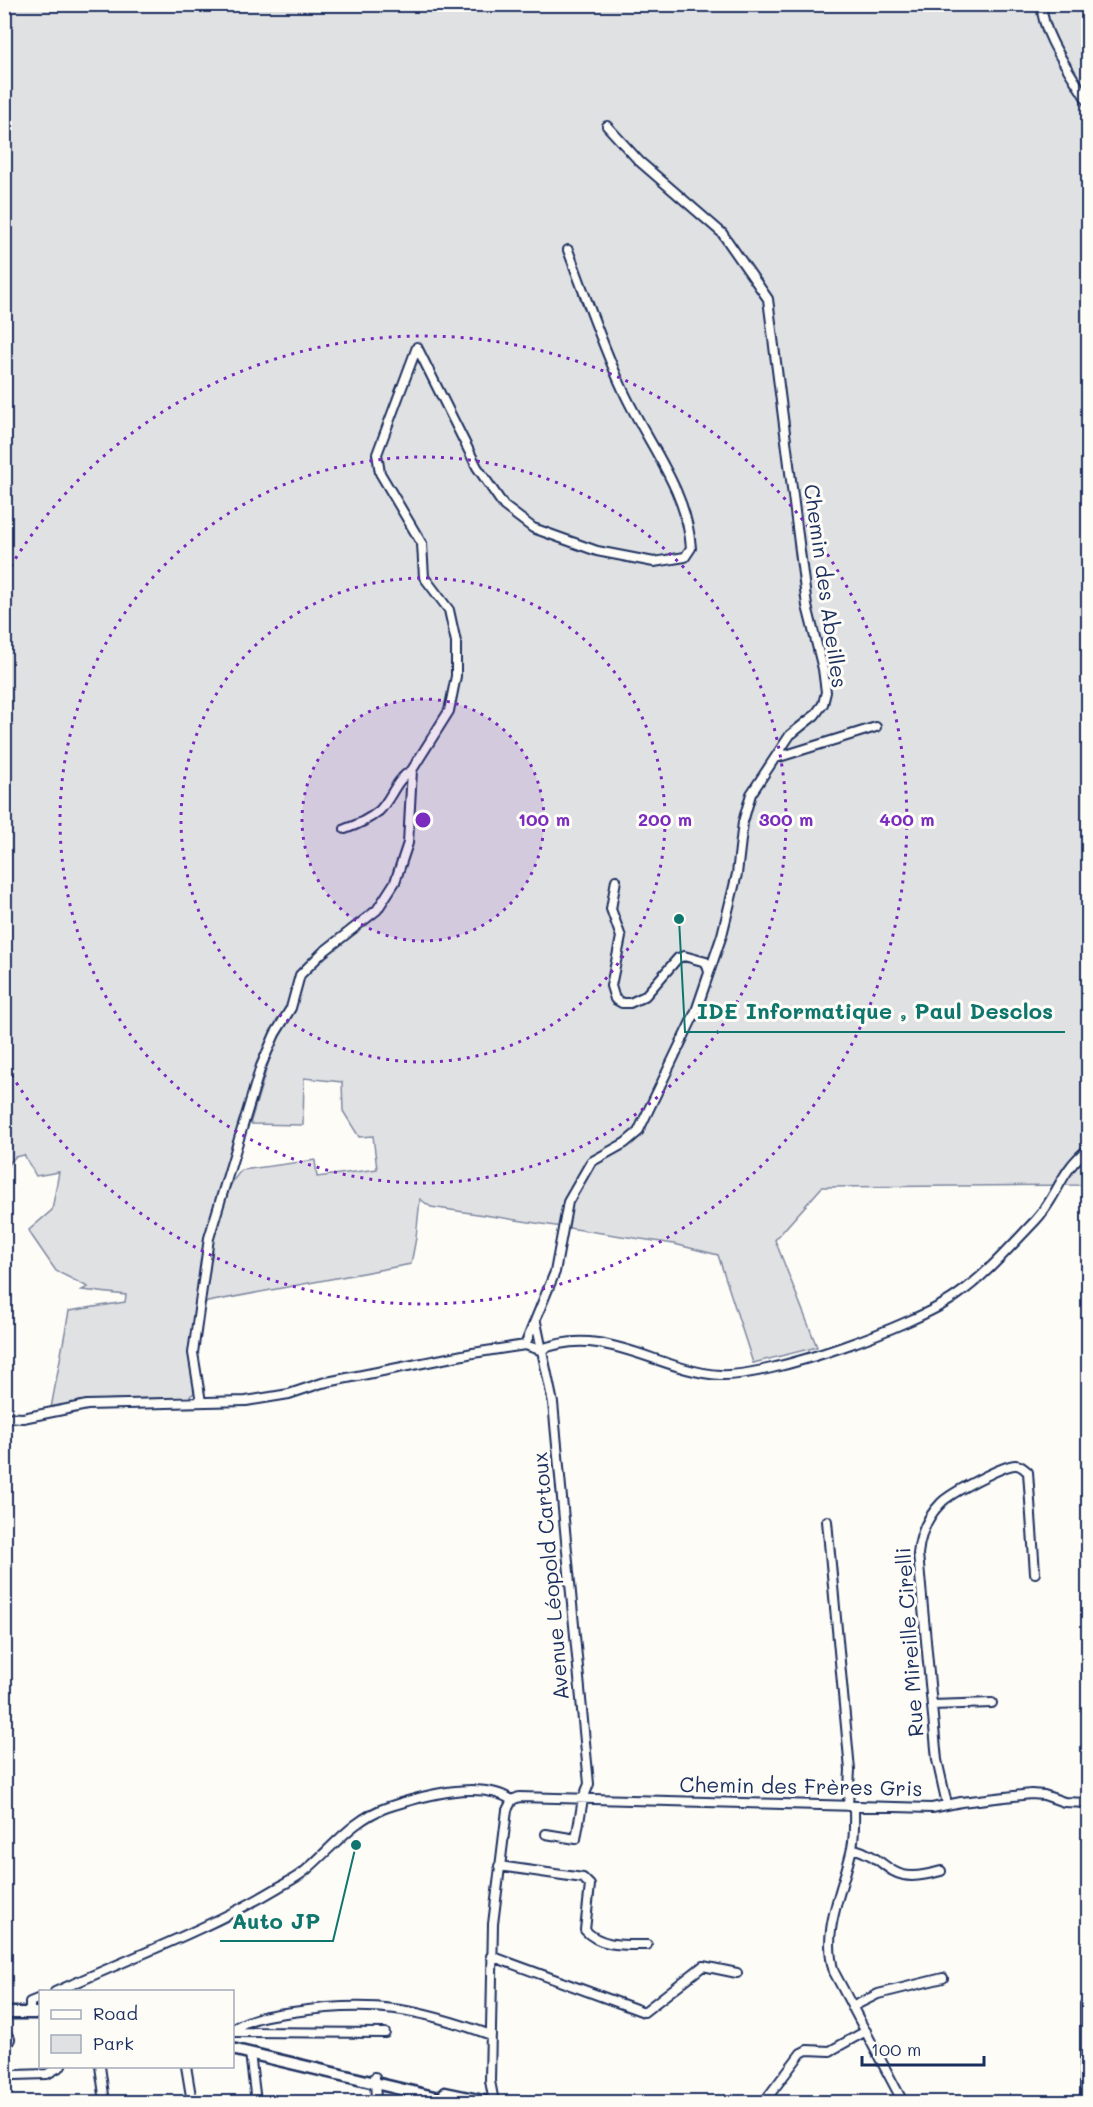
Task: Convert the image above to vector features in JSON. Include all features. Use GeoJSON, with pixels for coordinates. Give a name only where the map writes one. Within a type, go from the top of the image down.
{"type":"FeatureCollection","features":[{"type":"Feature","properties":{"kind":"main road"},"geometry":{"type":"LineString","coordinates":[[4,2013],[35,2012]]}},
{"type":"Feature","properties":{"kind":"main road"},"geometry":{"type":"LineString","coordinates":[[234,2049],[375,2081],[486,2102]]}},
{"type":"Feature","properties":{"kind":"main road"},"geometry":{"type":"LineString","coordinates":[[375,2081],[455,2103]]}},
{"type":"Feature","properties":{"kind":"street"},"geometry":{"type":"LineString","coordinates":[[1042,4],[1041,15],[1066,68],[1089,102]]}},
{"type":"Feature","properties":{"kind":"street","name":"Chemin des Abeilles"},"geometry":{"type":"LineString","coordinates":[[525,1345],[555,1272],[568,1202],[591,1162],[625,1143],[638,1132],[696,1011],[722,935],[737,874],[743,822],[751,794],[790,735],[815,715],[823,704],[826,692],[823,669],[807,606],[768,299],[722,233],[639,161],[607,126]]}},
{"type":"Feature","properties":{"kind":"street"},"geometry":{"type":"LineString","coordinates":[[345,829],[359,824],[380,810],[396,784],[412,771],[449,711],[456,676],[456,642],[449,610],[424,577],[422,544],[380,473],[377,454],[417,347],[477,466],[504,506],[533,528],[597,552],[654,562],[685,557],[691,548],[684,510],[652,440],[624,392],[568,250]]}},
{"type":"Feature","properties":{"kind":"street"},"geometry":{"type":"LineString","coordinates":[[776,758],[876,727]]}},
{"type":"Feature","properties":{"kind":"street"},"geometry":{"type":"LineString","coordinates":[[201,1402],[193,1353],[210,1238],[261,1066],[275,1034],[291,1008],[300,975],[322,953],[377,910],[396,882],[408,843],[412,771]]}},
{"type":"Feature","properties":{"kind":"street"},"geometry":{"type":"LineString","coordinates":[[616,880],[612,909],[621,937],[612,986],[615,999],[622,1003],[638,1000],[678,958],[684,956],[706,962],[710,972]]}},
{"type":"Feature","properties":{"kind":"street"},"geometry":{"type":"LineString","coordinates":[[4,1417],[23,1418],[87,1405],[246,1401],[289,1394],[322,1383],[473,1353],[525,1345],[540,1350],[560,1342],[600,1342],[633,1350],[686,1370],[722,1375],[757,1373],[885,1330],[939,1307],[978,1279],[1037,1219],[1068,1166],[1089,1149]]}},
{"type":"Feature","properties":{"kind":"street","name":"Chemin des Abeilles"},"geometry":{"type":"LineString","coordinates":[[536,1321],[540,1350]]}},
{"type":"Feature","properties":{"kind":"street","name":"Avenue Léopold Cartoux"},"geometry":{"type":"LineString","coordinates":[[540,1350],[544,1356],[553,1403],[589,1784],[583,1799],[576,1839],[546,1834]]}},
{"type":"Feature","properties":{"kind":"street","name":"Rue Mireille Cirelli"},"geometry":{"type":"LineString","coordinates":[[947,1804],[937,1760],[918,1554],[920,1538],[928,1519],[942,1502],[994,1473],[1015,1464],[1022,1466],[1028,1472],[1035,1573]]}},
{"type":"Feature","properties":{"kind":"street"},"geometry":{"type":"LineString","coordinates":[[827,1521],[850,1770],[852,1848],[829,1936],[828,1953],[852,2007],[903,2103]]}},
{"type":"Feature","properties":{"kind":"street"},"geometry":{"type":"LineString","coordinates":[[932,1705],[992,1703]]}},
{"type":"Feature","properties":{"kind":"street","name":"Chemin des Frères Gris"},"geometry":{"type":"LineString","coordinates":[[59,1990],[220,1918],[276,1889],[304,1872],[360,1820],[387,1807],[459,1789],[503,1795],[512,1800],[519,1797],[932,1808],[947,1804],[1031,1794],[1044,1795],[1064,1802],[1089,1803]]}},
{"type":"Feature","properties":{"kind":"street"},"geometry":{"type":"LineString","coordinates":[[486,2102],[490,2081],[491,1956],[499,1866],[507,1810],[512,1800]]}},
{"type":"Feature","properties":{"kind":"street"},"geometry":{"type":"LineString","coordinates":[[852,1848],[901,1876],[917,1878],[941,1871]]}},
{"type":"Feature","properties":{"kind":"street"},"geometry":{"type":"LineString","coordinates":[[499,1866],[583,1878],[590,1885],[585,1930],[592,1938],[616,1945],[647,1945]]}},
{"type":"Feature","properties":{"kind":"street"},"geometry":{"type":"LineString","coordinates":[[491,1956],[644,2012],[703,1966],[737,1973]]}},
{"type":"Feature","properties":{"kind":"street"},"geometry":{"type":"LineString","coordinates":[[852,2007],[878,1994],[943,1978]]}},
{"type":"Feature","properties":{"kind":"street"},"geometry":{"type":"LineString","coordinates":[[35,2012],[30,2002],[39,1998]]}},
{"type":"Feature","properties":{"kind":"street"},"geometry":{"type":"LineString","coordinates":[[1085,2004],[1085,2103]]}},
{"type":"Feature","properties":{"kind":"street"},"geometry":{"type":"LineString","coordinates":[[234,2029],[243,2022],[263,2016],[331,2007],[384,2006],[437,2015],[491,2035]]}},
{"type":"Feature","properties":{"kind":"street"},"geometry":{"type":"LineString","coordinates":[[4,2031],[10,2039],[4,2052]]}},
{"type":"Feature","properties":{"kind":"street"},"geometry":{"type":"LineString","coordinates":[[234,2031],[385,2033]]}},
{"type":"Feature","properties":{"kind":"street"},"geometry":{"type":"LineString","coordinates":[[764,2103],[801,2053],[807,2050],[830,2051],[866,2031]]}},
{"type":"Feature","properties":{"kind":"street"},"geometry":{"type":"LineString","coordinates":[[250,2053],[256,2103]]}},
{"type":"Feature","properties":{"kind":"street"},"geometry":{"type":"LineString","coordinates":[[15,2076],[47,2074],[59,2068]]}},
{"type":"Feature","properties":{"kind":"street"},"geometry":{"type":"LineString","coordinates":[[100,2068],[105,2103]]}},
{"type":"Feature","properties":{"kind":"street"},"geometry":{"type":"LineString","coordinates":[[186,2068],[192,2103]]}},
{"type":"Feature","properties":{"kind":"street"},"geometry":{"type":"LineString","coordinates":[[375,2081],[376,2103]]}},
{"type":"Feature","properties":{"kind":"street"},"geometry":{"type":"LineString","coordinates":[[490,2081],[494,2103]]}},
{"type":"Feature","properties":{"kind":"green space"},"geometry":{"type":"Polygon","coordinates":[[[4,5],[1088,5],[1088,1185],[822,1187],[775,1240],[817,1347],[753,1363],[718,1255],[674,1244],[431,1207],[420,1199],[411,1264],[202,1303],[220,1213],[233,1181],[242,1170],[315,1160],[317,1177],[377,1169],[373,1136],[359,1137],[343,1111],[342,1082],[304,1078],[303,1125],[250,1124],[273,1047],[268,1038],[204,1259],[195,1301],[191,1350],[195,1392],[189,1397],[99,1400],[51,1408],[69,1311],[125,1302],[126,1295],[82,1290],[88,1287],[56,1271],[32,1236],[29,1230],[52,1210],[59,1172],[36,1176],[24,1155],[15,1157],[5,1169],[4,5]]]}},
{"type":"Feature","properties":{"kind":"place","name":"IDE Informatique , Paul Desclos"},"geometry":{"type":"Point","coordinates":[679,919]}},
{"type":"Feature","properties":{"kind":"place","name":"Auto JP"},"geometry":{"type":"Point","coordinates":[356,1845]}}]}
